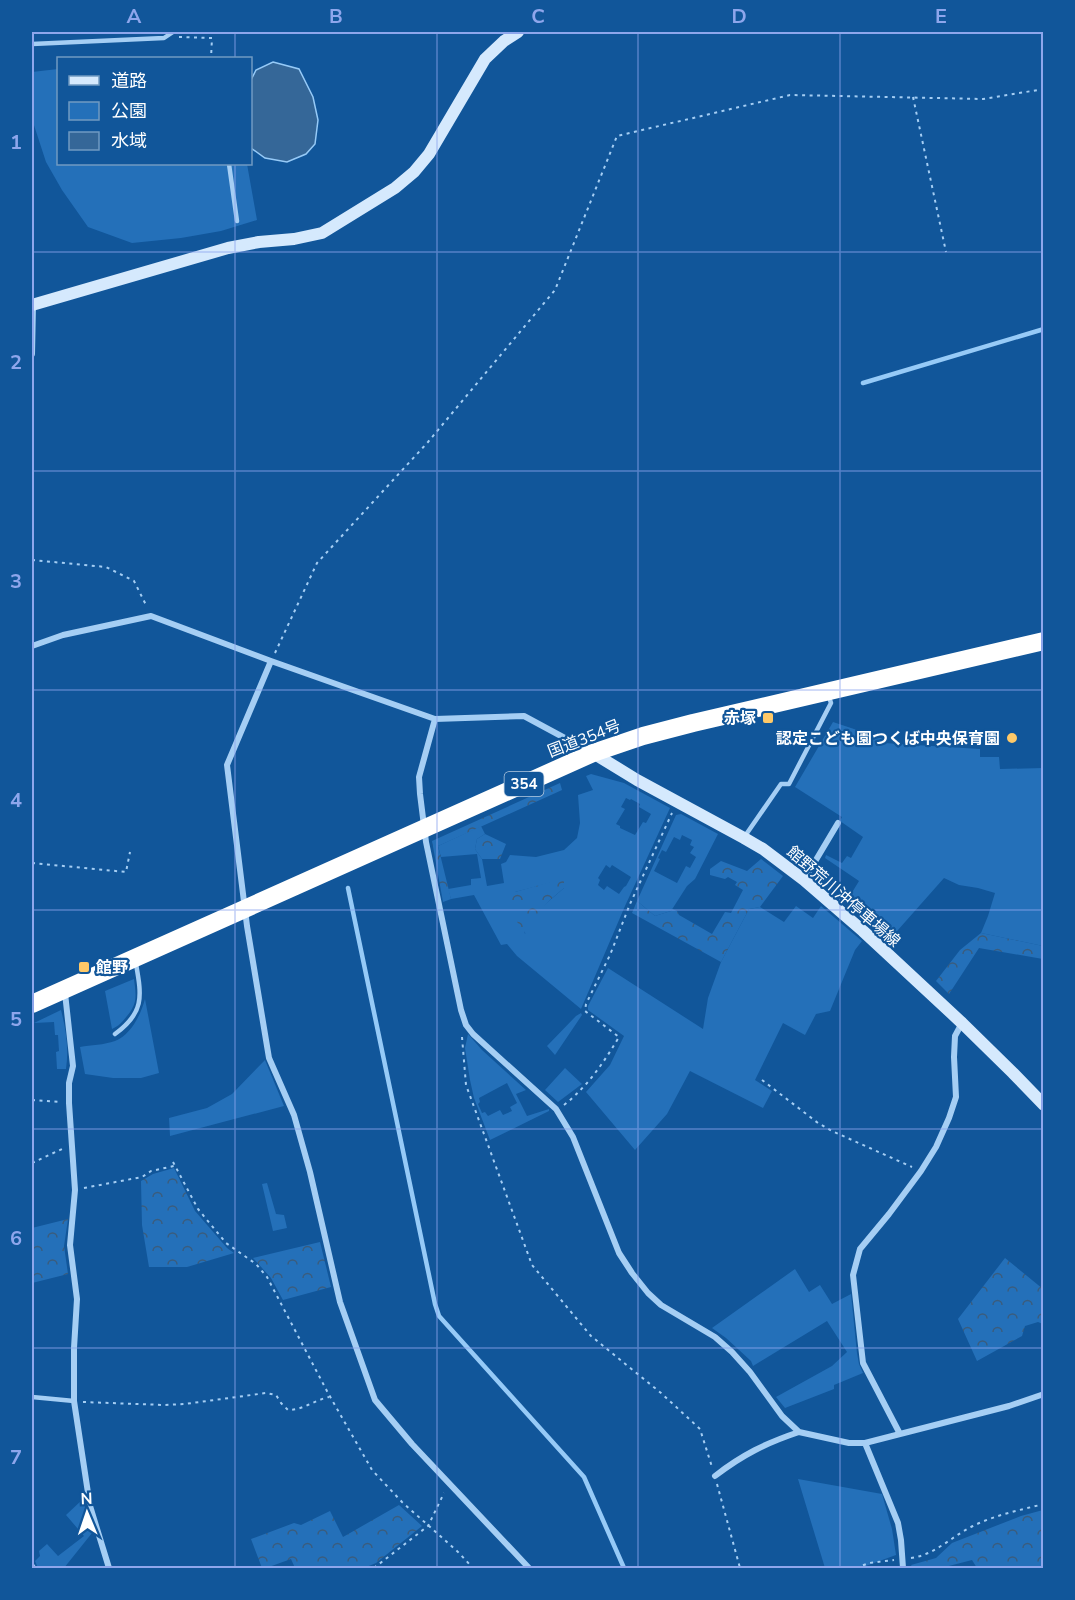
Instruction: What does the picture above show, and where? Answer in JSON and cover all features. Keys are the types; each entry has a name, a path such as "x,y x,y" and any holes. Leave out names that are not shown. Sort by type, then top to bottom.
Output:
{"highway":[{"name":"国道354号","path":"32,1004 593,753 656,732 1044,641"}],"street":[{"path":"32,354 32,302 228,248 322,233 395,188 414,172 429,154 484,58 518,32"},
{"path":"32,646 63,635 151,616 435,719 524,716 593,753"},
{"path":"271,661 226,765 245,908 269,1058 294,1115 310,1172 340,1302 375,1400 412,1444 529,1569"},
{"path":"435,719 419,777 426,842 458,999 466,1025 473,1034 556,1109 573,1137 619,1253 648,1293 661,1305 715,1337 732,1352 750,1372 782,1416 799,1432 849,1443 865,1443 1009,1406 1044,1394"},
{"name":"館野荒川沖停車場線","path":"593,753 637,780 763,849 804,880 962,1023 1044,1105"},
{"path":"804,880 838,823"},
{"path":"65,990 73,1066 69,1083 69,1103 75,1190 70,1245 77,1299 74,1348 75,1401 90,1506 108,1569"},
{"path":"900,1434 863,1363 853,1275 860,1249 921,1171 936,1147 949,1118 956,1097 954,1057 956,1036 962,1023"},
{"path":"714,1476 749,1452 799,1432"},
{"path":"865,1443 898,1523 903,1569"}],"lane":[{"path":"32,44 164,38 170,33"},
{"path":"229,165 237,221"},
{"path":"744,838 781,784 789,784 831,703 828,691"},
{"path":"115,1034 127,1025 137,1012 140,995 135,958"},
{"path":"32,1397 75,1401"}],"path":[{"path":"170,33 189,38 212,38 211,57"},
{"path":"271,661 317,563 428,442 555,290 617,136 790,95 983,99 1044,89"},
{"path":"913,97 946,252"},
{"path":"32,560 106,567 134,581 151,616"},
{"path":"556,1109 579,1093 606,1060 620,1037 585,1011 586,1004 678,802"},
{"path":"32,863 69,865 126,873 130,852"},
{"path":"466,1025 461,1039 466,1085 532,1265 591,1336 661,1393 700,1429 740,1569"},
{"path":"762,1080 818,1123 921,1171"},
{"path":"32,1100 69,1103"},
{"path":"32,1163 72,1144"},
{"path":"75,1190 142,1177 151,1171 174,1164 198,1209 219,1235 226,1243 256,1264 267,1277 372,1470 402,1502 458,1552 473,1569"},
{"path":"75,1401 164,1405 266,1392 276,1395 288,1410 296,1410 330,1396"},
{"path":"374,1569 428,1526 450,1482"},
{"path":"856,1569 869,1563 926,1555 978,1524 1044,1503"}],"green space":[{"path":"57,69 57,165 247,165 257,220 221,231 132,243 88,227 46,162 32,119 32,72"},
{"path":"833,722 884,739 884,743 980,749 980,757 999,757 1000,769 1043,768 1043,946 981,933 995,893 959,885 944,878 890,939 848,899 859,881 825,858 826,855 842,863 847,856 851,858 863,837 840,821 842,817 795,787"},
{"path":"591,774 624,783 670,808 581,1009 517,956 507,944 501,945 474,895 451,899 448,889 471,885 471,879 481,878 477,854 441,857 438,846 481,826 485,834 477,839 475,849 482,859 487,886 504,883 501,864 506,862 510,855 536,857 564,850 577,838 580,823 578,795 593,790 586,776","holes":["626,798 640,804 639,807 651,814 635,835 616,824 625,809 621,807","606,865 610,868 612,865 631,877 619,894 607,886 604,890 598,885 600,880 598,878","564,879 564,888 542,907 531,921 525,934 515,892"]},
{"path":"560,783 562,790 438,846 451,899 443,902 432,841"},
{"path":"681,814 718,834 695,879 687,886 671,911 655,916 637,901 676,815","holes":["682,835 692,840 690,845 694,847 690,853 696,857 690,868 686,866 677,883 654,871 662,850 666,852 674,837 680,840"]},
{"path":"485,834 506,844 500,859 482,859 475,849 477,839"},
{"path":"761,859 783,876 760,907 749,909 721,962 632,913 637,901 655,916 672,909 712,934 725,912 731,913 743,890 735,885 737,882 728,877 725,879 710,875 710,869 721,861 747,871"},
{"path":"564,878 564,888 542,909 526,934 504,904 515,892"},
{"path":"796,906 813,918 821,906 862,941 855,950 830,1011 816,1014 805,1035 783,1023 755,1080 772,1091 763,1108 690,1071 667,1114 635,1150 586,1092 610,1065 624,1036 588,1010 608,968 703,1029 708,998 721,962 749,909 760,907 784,922"},
{"path":"981,933 1043,946 1043,959 979,948 949,994 936,981 960,950"},
{"path":"134,979 135,1003 122,1022 112,1029 105,991"},
{"path":"145,999 159,1073 141,1078 113,1078 85,1074 80,1047 121,1038 134,1023"},
{"path":"61,1010 66,1039 66,1069 57,1069 58,1035 55,1035 54,1022 34,1023"},
{"path":"581,1013 582,1015 555,1055 547,1046"},
{"path":"468,1034 526,1090 516,1094 527,1116 549,1109 549,1111 490,1140 474,1098 465,1048","holes":["507,1083 517,1103 510,1107 512,1111 503,1115 500,1110 488,1116 485,1112 482,1113 478,1104 479,1098"]},
{"path":"265,1060 284,1106 170,1136 169,1118 207,1108 232,1094"},
{"path":"565,1068 582,1084 558,1102 545,1090"},
{"path":"174,1168 195,1211 234,1253 187,1267 149,1267 142,1225 141,1181 153,1174"},
{"path":"267,1183 276,1214 284,1215 287,1228 273,1231 262,1184"},
{"path":"68,1219 64,1246 68,1274 32,1283 32,1228"},
{"path":"320,1242 331,1287 283,1300 271,1278 253,1258"},
{"path":"1005,1258 1043,1289 1043,1324 1038,1322 1025,1326 1022,1336 977,1361 958,1319"},
{"path":"795,1269 809,1292 820,1285 832,1304 851,1294 857,1353 863,1373 834,1385 834,1389 785,1408 776,1397 832,1366 847,1352 827,1321 753,1366 751,1361 712,1328"},
{"path":"798,1479 882,1494 892,1529 896,1555 860,1568 825,1568"},
{"path":"83,1499 92,1533 64,1568 38,1568 35,1561 40,1556 39,1551 47,1544 58,1556 84,1536 66,1515"},
{"path":"399,1505 422,1526 376,1563 364,1568 295,1568 291,1559 262,1568 251,1539 294,1523 301,1525 330,1511 343,1537"},
{"path":"1043,1510 1043,1568 977,1568 972,1560 941,1568 913,1568 911,1565 936,1558 952,1543 1021,1516"}],"water":[{"path":"273,62 299,69 313,97 318,120 315,144 306,154 287,162 265,158 252,149 252,78 256,70"}],"waterway":[{"path":"863,383 1044,329"},
{"path":"348,888 439,1316 584,1477 624,1568"}],"place":[{"name":"赤塚","path":"768,718"},
{"name":"認定こども園つくば中央保育園","path":"1012,738"},
{"name":"館野","path":"84,967"}]}
